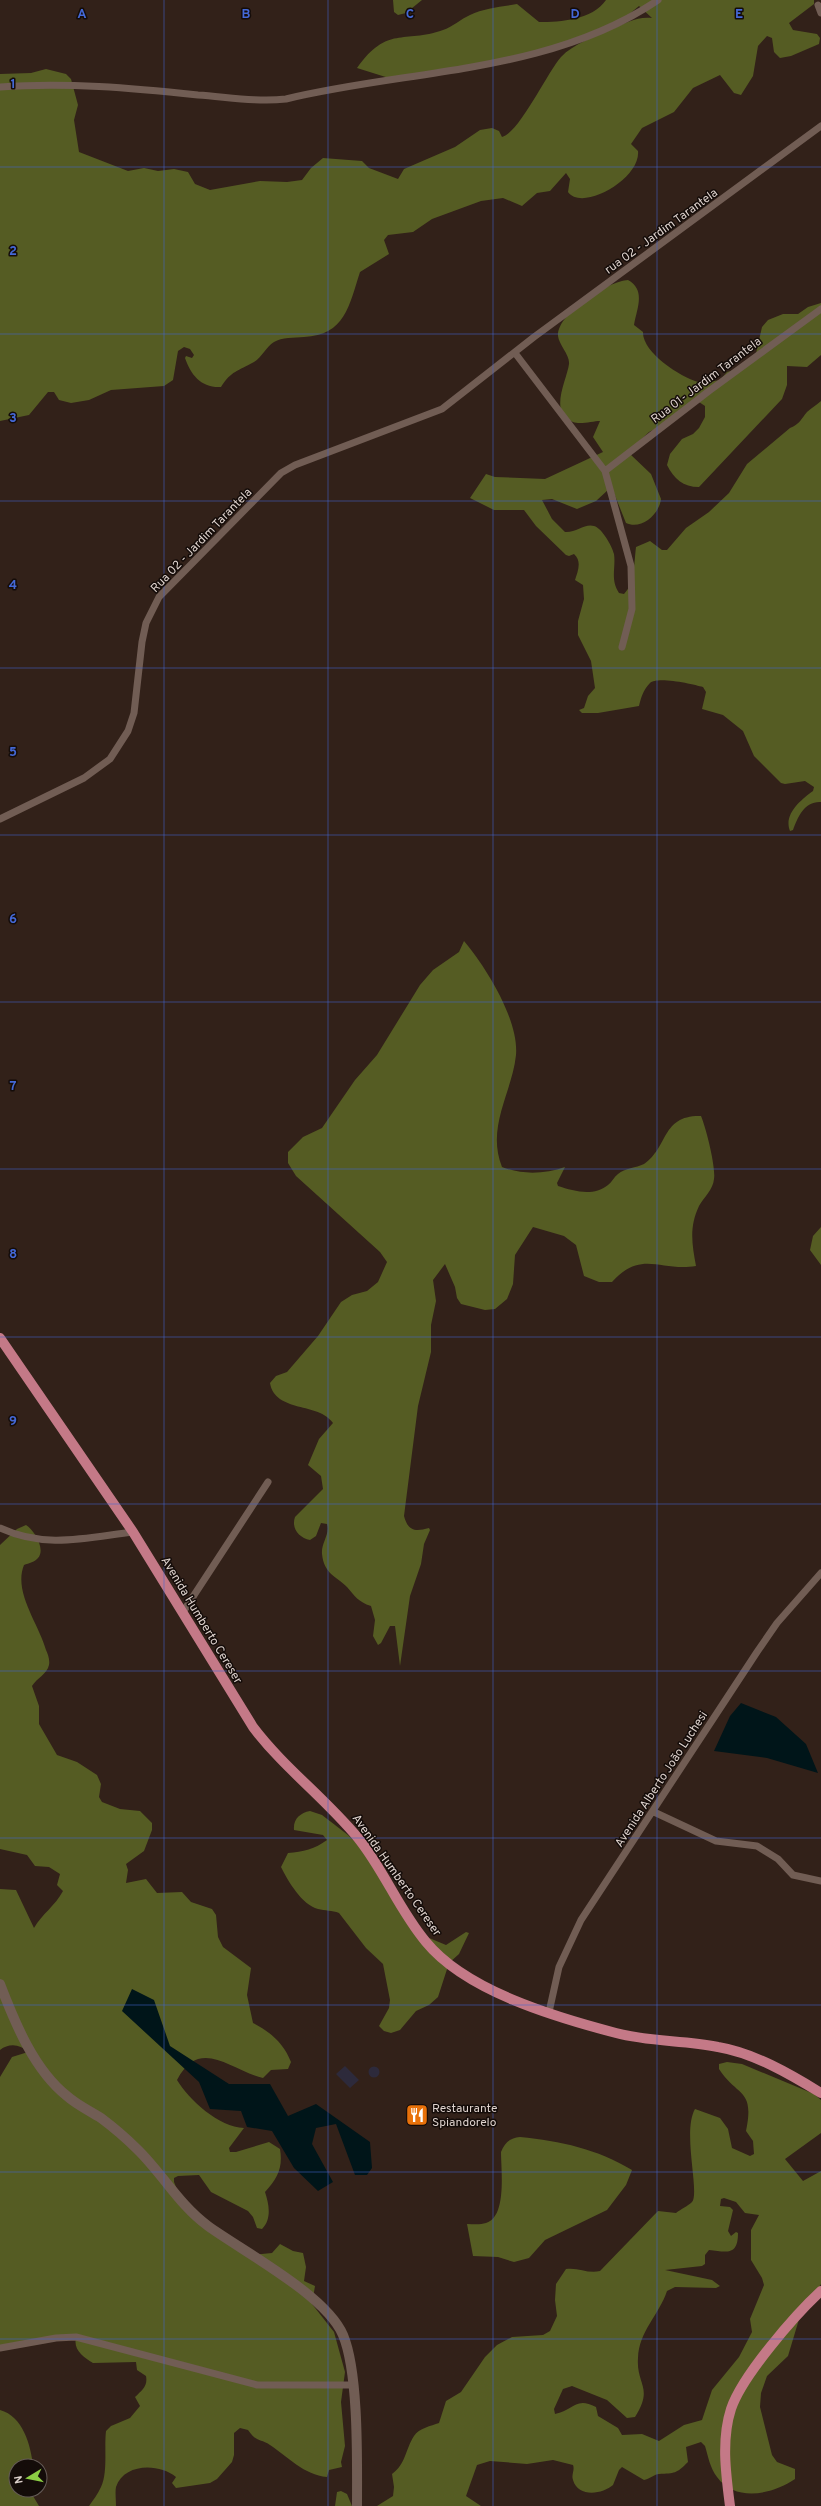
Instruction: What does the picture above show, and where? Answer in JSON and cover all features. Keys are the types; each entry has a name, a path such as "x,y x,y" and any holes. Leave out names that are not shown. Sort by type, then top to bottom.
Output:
{"main road":[{"name":"Avenida Humberto Cereser","path":"0,1338 133,1532 253,1727 274,1754 341,1817 360,1840 425,1942 443,1961 473,1981 550,2012 616,2033 662,2041 718,2047 738,2052 773,2066 821,2093"},
{"path":"730,2506 725,2445 731,2409 750,2374 821,2291"}],"street":[{"path":"0,87 33,84 245,100 286,99 540,52 607,30 635,16 658,0"},
{"path":"818,5 821,13"},
{"name":"rua 02 - Jardim Tarantela","path":"514,353 821,126"},
{"name":"Rua 01- Jardim Tarantela","path":"605,471 709,391 821,309"},
{"path":"514,353 605,471 631,566 632,609 622,647"},
{"name":"Rua 02 - Jardim Tarantela","path":"0,819 84,778 110,759 128,730 134,713 143,636 146,623 159,597 281,473 294,465 442,409 514,353"},
{"path":"183,1612 268,1482"},
{"path":"0,1528 26,1539 42,1541 133,1532"},
{"name":"Avenida Alberto João Luchesi","path":"550,2012 559,1967 581,1920 654,1812 777,1623 821,1573"},
{"path":"654,1812 716,1841 757,1846 778,1859 793,1875 821,1881"},
{"path":"0,1984 33,2054 56,2086 81,2106 101,2118 138,2149 186,2208 206,2224 298,2287 334,2318 348,2351 352,2385 357,2506"},
{"path":"0,2348 56,2338 76,2337 257,2385 352,2385"}],"shaded area":[{"path":"741,1703 776,1717 806,1744 818,1773 767,1758 714,1751 730,1716"},
{"path":"132,1989 154,2000 170,2046 229,2084 270,2084 288,2116 316,2104 370,2142 372,2168 367,2175 355,2175 336,2124 316,2128 312,2144 333,2182 318,2191 294,2168 272,2131 247,2127 241,2111 210,2109 199,2082 122,2011"},
{"path":"345,2066 359,2080 350,2088 336,2074"},
{"path":"372,2067 376,2067 378,2068 378,2076 372,2077 369,2074 369,2070"}],"green space":[{"path":"393,0 422,0 406,13 398,15 394,12"},
{"path":"606,0 814,0 814,4 789,23 793,30 817,34 820,38 819,44 791,56 780,58 774,52 772,38 767,36 758,46 753,76 741,95 734,93 720,75 693,88 674,112 642,128 631,144 638,151 636,162 621,182 609,190 585,198 575,197 568,192 570,179 566,173 550,191 537,193 522,206 503,198 481,201 432,219 413,232 388,235 384,240 389,254 360,272 348,307 337,325 318,335 277,340 257,360 232,374 221,387 214,387 202,383 194,375 185,358 186,356 192,358 194,355 190,349 184,347 178,351 173,380 164,386 111,390 89,400 71,403 59,400 54,392 48,392 29,415 0,421 0,74 31,73 46,69 66,74 71,79 78,105 74,120 79,152 128,171 144,168 158,171 174,169 188,172 195,184 210,190 260,181 287,182 302,180 311,168 323,158 362,161 369,168 398,179 404,169 455,147 480,130 492,128 499,131 502,137 509,133 524,114 555,65 566,52 585,41 627,22 642,18 652,18 639,6 627,16 557,49 392,79 357,68 378,46 397,38 429,34 443,30 470,15 493,8 517,4 539,22 557,21 584,16 600,7"},
{"path":"628,280 634,284 639,294 634,325 643,332 644,340 649,348 663,363 682,375 700,383 720,380 727,372 745,367 755,358 762,327 768,320 783,314 798,314 808,307 821,303 821,355 807,367 787,366 787,385 782,399 699,487 684,484 676,478 667,465 670,454 682,439 693,434 699,428 705,417 705,406 699,402 679,417 649,432 630,450 630,454 651,474 661,499 657,510 648,520 643,523 632,525 626,523 614,493 609,489 596,501 577,509 552,499 542,500 552,519 565,532 591,525 600,530 609,542 614,554 614,578 616,588 619,593 624,594 628,589 632,578 636,547 650,541 662,550 667,550 686,528 709,512 729,493 747,464 798,423 807,412 821,401 821,802 815,802 806,807 797,820 793,830 790,831 789,819 791,813 804,798 813,791 814,787 805,781 785,784 781,783 754,756 743,731 723,715 702,709 706,692 703,687 667,680 654,681 646,688 639,706 598,713 582,713 579,710 584,708 588,696 595,688 591,661 578,635 578,621 584,599 583,585 575,580 579,566 578,560 574,554 569,556 566,555 536,526 524,510 494,510 470,498 486,474 495,477 545,479 603,452 593,437 600,421 576,423 566,418 562,411 560,404 561,396 568,371 569,361 558,336 560,327 575,308 597,292 619,282"},
{"path":"464,941 491,979 507,1010 516,1041 514,1069 498,1124 498,1152 502,1167 510,1170 534,1173 565,1167 557,1183 558,1186 583,1192 596,1191 608,1185 621,1172 644,1164 658,1149 672,1126 679,1121 688,1117 701,1116 712,1157 714,1179 710,1190 699,1206 694,1221 692,1236 696,1266 683,1267 642,1264 633,1266 623,1272 612,1282 599,1282 584,1276 576,1245 564,1236 533,1227 515,1255 513,1284 507,1299 495,1309 485,1310 461,1304 457,1298 455,1287 445,1264 433,1280 436,1301 431,1325 431,1352 418,1406 404,1516 408,1525 413,1529 420,1530 429,1528 430,1530 424,1544 421,1564 410,1596 400,1666 395,1626 390,1626 381,1643 378,1645 373,1636 375,1620 371,1606 363,1603 357,1598 347,1587 331,1574 325,1566 322,1550 328,1528 327,1524 321,1523 316,1536 310,1540 299,1535 294,1525 295,1517 323,1489 321,1476 308,1465 319,1439 333,1423 326,1416 318,1412 280,1399 274,1392 270,1383 276,1376 287,1372 318,1336 341,1302 352,1295 367,1291 378,1282 387,1262 380,1252 296,1176 288,1163 288,1152 303,1137 322,1128 355,1080 377,1055 420,985 433,970 459,952"},
{"path":"821,1227 821,1265 810,1250 813,1236"},
{"path":"26,1525 38,1540 41,1550 37,1559 24,1565 22,1586 24,1597 43,1640 49,1661 46,1671 32,1686 39,1706 39,1724 57,1755 77,1762 97,1775 101,1784 99,1797 102,1802 120,1809 140,1811 152,1823 152,1830 144,1851 126,1864 128,1870 126,1883 146,1879 157,1893 182,1892 191,1902 212,1909 216,1915 218,1937 223,1947 251,1968 247,1995 253,2023 266,2030 281,2044 291,2062 288,2069 271,2070 263,2078 216,2060 206,2058 196,2060 186,2067 177,2080 182,2088 197,2104 215,2118 225,2123 244,2128 229,2148 230,2152 236,2152 269,2142 280,2149 280,2167 273,2182 265,2192 269,2211 267,2221 262,2229 257,2228 253,2217 248,2211 211,2192 199,2175 178,2176 174,2178 174,2182 185,2209 250,2255 272,2253 280,2244 293,2251 303,2253 306,2267 304,2281 315,2286 312,2304 334,2332 345,2372 341,2402 345,2446 341,2462 342,2467 329,2470 327,2477 311,2473 297,2465 267,2443 256,2439 248,2430 240,2428 234,2433 234,2455 232,2462 217,2479 210,2483 176,2488 172,2483 176,2477 169,2472 161,2469 143,2468 126,2473 120,2479 116,2487 116,2506 89,2506 103,2481 106,2431 111,2426 130,2418 140,2406 135,2397 145,2385 146,2376 137,2370 136,2362 93,2363 82,2356 77,2349 75,2342 76,2337 0,2350 0,2077 12,2057 28,2052 22,2047 14,2045 7,2046 0,2050 0,1889 16,1890 34,1928 63,1891 57,1885 60,1874 49,1867 35,1866 27,1855 0,1849 0,1545 17,1529"},
{"path":"310,1811 322,1815 348,1835 381,1867 422,1935 446,1945 466,1932 469,1933 459,1954 449,1963 438,1997 429,2005 416,2011 400,2030 391,2033 384,2031 379,2026 389,2008 390,2000 383,1964 366,1948 339,1913 321,1910 306,1903 296,1892 281,1867 288,1853 309,1850 327,1840 323,1835 294,1830 298,1817 303,1813"},
{"path":"727,2062 742,2064 814,2094 821,2100 821,2133 785,2159 803,2181 821,2171 821,2284 800,2316 788,2356 767,2376 761,2393 760,2407 772,2455 777,2462 795,2469 795,2479 776,2489 766,2492 744,2493 734,2490 725,2485 717,2477 713,2470 705,2446 701,2442 686,2447 688,2462 678,2471 657,2474 644,2480 622,2467 619,2470 613,2485 603,2491 591,2493 580,2490 576,2486 573,2478 573,2465 553,2460 527,2464 490,2461 477,2465 466,2496 481,2506 377,2506 393,2496 394,2487 392,2474 397,2470 403,2461 416,2433 422,2429 439,2423 446,2401 461,2392 485,2357 497,2345 512,2337 543,2335 550,2331 557,2316 555,2300 556,2284 566,2269 591,2272 600,2271 658,2211 676,2213 692,2202 694,2187 690,2132 691,2119 695,2109 720,2118 728,2129 732,2148 750,2156 754,2154 753,2141 746,2131 748,2107 746,2100 743,2094 719,2069 719,2064","holes":["724,2198 736,2202 745,2213 759,2215 751,2230 751,2260 762,2278 764,2285 750,2319 752,2332 739,2357 712,2390 702,2420 684,2425 659,2441 642,2434 622,2435 618,2428 598,2416 596,2407 589,2404 583,2403 574,2405 555,2414 554,2409 563,2389 572,2386 607,2400 627,2418 635,2417 641,2407 644,2392 638,2367 639,2348 646,2331 667,2291 675,2287 716,2288 720,2286 712,2280 665,2270 702,2266 705,2264 705,2255 709,2250 726,2252 734,2249 736,2246 738,2233 736,2232 731,2236 728,2231 733,2210 730,2207 720,2206 721,2199"]},
{"path":"520,2137 550,2141 592,2151 632,2170 626,2185 607,2210 545,2240 529,2258 514,2262 498,2257 473,2256 467,2224 486,2223 493,2219 500,2203 502,2181 501,2152 508,2141 513,2138"},
{"path":"0,2410 15,2418 20,2425 28,2441 32,2458 8,2458 8,2498 34,2498 39,2506 0,2506"},
{"path":"341,2491 347,2494 352,2506 335,2506 337,2492"}],"place":[{"name":"Restaurante Spiandorelo","path":"417,2115"}]}
